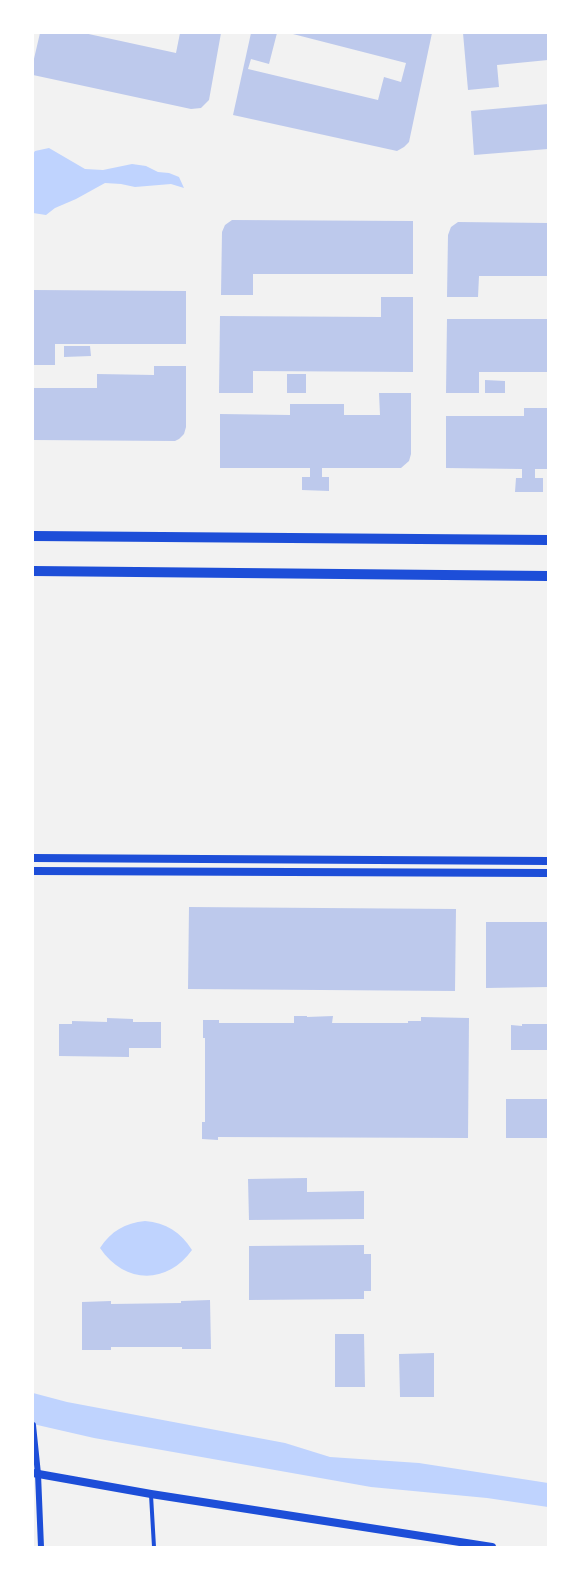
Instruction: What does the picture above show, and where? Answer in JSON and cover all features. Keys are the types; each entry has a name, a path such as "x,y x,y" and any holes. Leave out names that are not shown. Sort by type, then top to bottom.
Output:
{"main road":[{"path":"33,536 548,540"},
{"path":"33,571 548,576"}],"street":[{"path":"33,858 548,861"},
{"path":"33,871 548,873"},
{"path":"33,1425 41,1547"},
{"path":"35,1473 151,1494 492,1547"}],"lane":[{"path":"151,1494 154,1547"}],"water":[{"path":"49,148 85,169 103,170 132,164 146,166 158,172 179,177 184,188 171,184 135,187 105,183 55,208 46,215 33,213 33,154 35,151"},
{"path":"145,1221 160,1224 172,1230 183,1238 192,1250 170,1270 158,1274 146,1276 133,1274 121,1268 100,1248 119,1229"},
{"path":"33,1393 67,1402 285,1443 330,1457 419,1463 548,1483 548,1507 487,1498 371,1487 94,1438 33,1424"}],"building":[{"path":"40,33 84,33 176,53 180,33 221,33 209,100 201,108 191,109 33,75 33,63"},
{"path":"251,33 277,33 269,64 251,59 248,69 378,100 384,77 401,82 406,63 289,33 432,33 409,142 397,151 233,115"},
{"path":"463,33 548,33 548,60 497,65 499,87 468,90"},
{"path":"548,104 548,149 474,155 471,111"},
{"path":"232,220 413,221 413,274 253,274 253,295 221,295 222,232 225,225"},
{"path":"458,222 548,223 548,276 479,276 478,297 447,297 448,235 451,227"},
{"path":"33,290 186,291 186,344 55,344 55,365 33,365"},
{"path":"381,297 413,297 413,372 253,371 253,393 219,393 220,316 381,317"},
{"path":"447,319 548,319 548,372 479,372 479,393 446,393"},
{"path":"64,346 90,346 91,356 64,357"},
{"path":"154,366 186,366 186,427 179,439 175,441 33,440 33,388 97,388 97,374 154,375"},
{"path":"287,374 306,374 306,393 287,393"},
{"path":"485,380 505,381 505,393 485,393"},
{"path":"379,393 411,393 411,454 409,461 401,468 322,468 322,477 329,477 329,491 302,490 302,477 310,477 310,468 220,468 220,414 290,415 290,404 344,404 344,415 380,415"},
{"path":"524,408 548,408 548,469 535,469 535,478 543,478 543,492 515,492 516,478 522,478 522,469 446,468 446,416 524,416"},
{"path":"189,907 456,909 455,991 188,989"},
{"path":"486,922 548,922 548,987 486,988"},
{"path":"294,1016 333,1016 332,1023 408,1023 408,1021 421,1021 421,1017 469,1018 468,1138 218,1137 218,1140 202,1139 202,1122 205,1122 203,1020 219,1020 219,1023 294,1023"},
{"path":"107,1018 133,1019 133,1022 161,1022 161,1048 129,1048 129,1057 59,1056 59,1024 72,1024 72,1021 107,1022"},
{"path":"522,1024 548,1024 548,1050 511,1050 511,1025 522,1026"},
{"path":"506,1099 548,1099 548,1138 506,1138"},
{"path":"307,1178 307,1192 364,1191 364,1219 249,1220 248,1179"},
{"path":"364,1245 364,1254 371,1254 371,1291 364,1291 364,1299 249,1300 249,1246"},
{"path":"210,1300 211,1349 111,1347 111,1350 82,1350 82,1302 181,1303 181,1301"},
{"path":"335,1334 364,1334 365,1387 335,1387"},
{"path":"434,1353 434,1397 400,1397 399,1354"}]}
